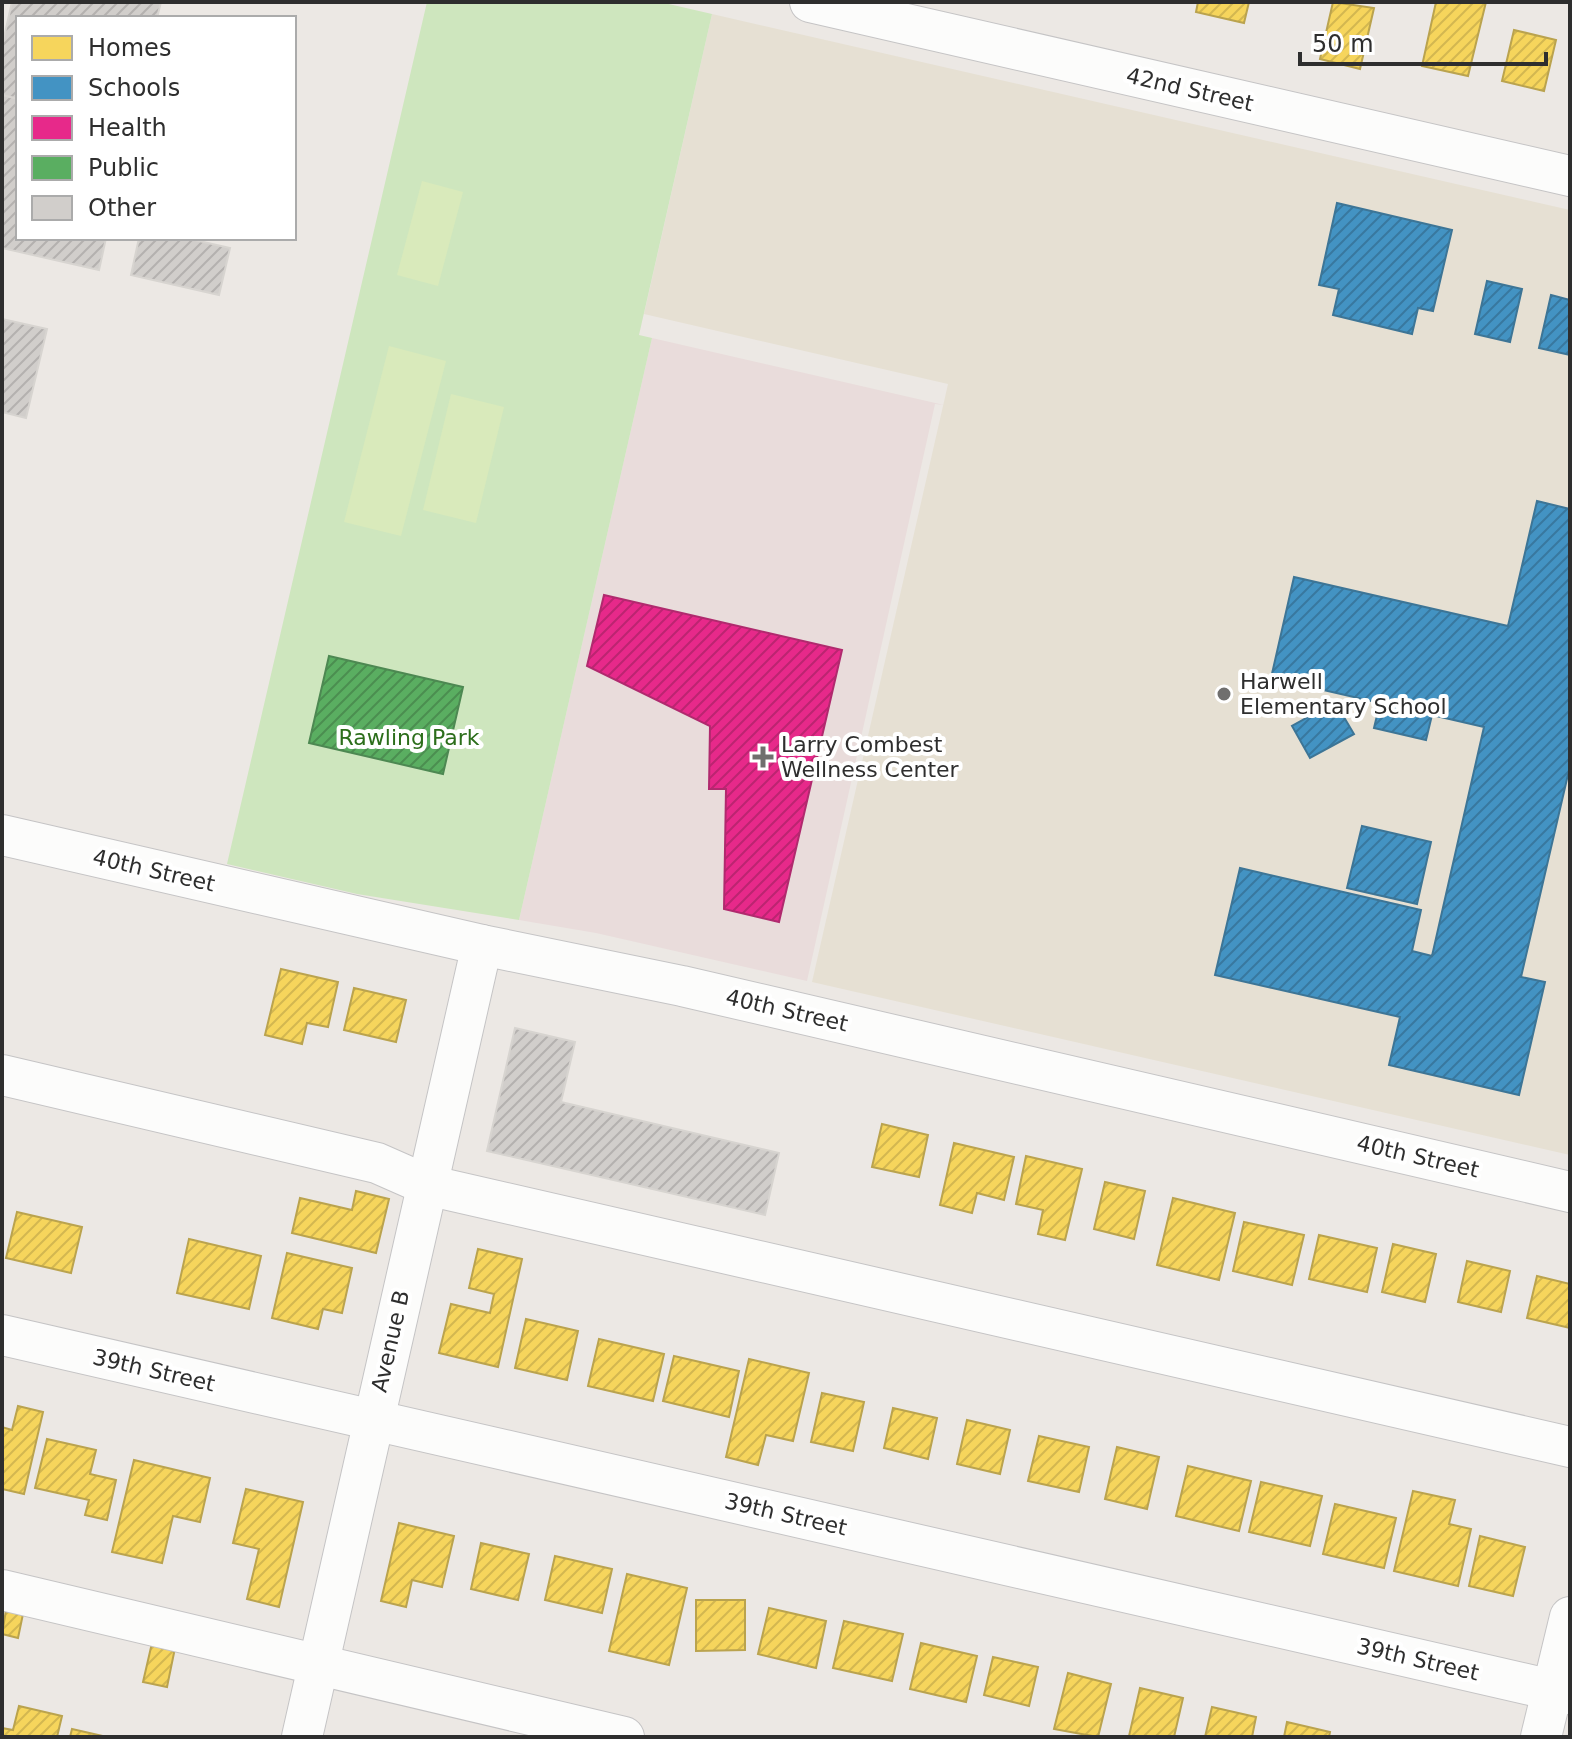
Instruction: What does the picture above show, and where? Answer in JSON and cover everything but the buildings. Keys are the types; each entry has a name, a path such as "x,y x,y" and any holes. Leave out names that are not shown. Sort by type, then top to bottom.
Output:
{"street":[{"name":"42nd Street","path":"810,2 1570,176"},
{"name":"40th Street","path":"2,835 482,945 682,986 1570,1192"},
{"name":"Avenue B","path":"302,1737 482,945"},
{"path":"2,1075 377,1163 427,1185 1570,1447"},
{"name":"39th Street","path":"2,1335 1561,1692"},
{"path":"2,1590 624,1737"},
{"path":"1541,1737 1561,1692 1570,1617"}],"shaded area":[{"name":"Harwell Elementary School","path":"712,14 1570,210 1570,1155 812,982 948,384 644,314"},
{"path":"652,338 944,405 935,404 807,981 596,933 519,920"}],"green space":[{"name":"Rawling Park","path":"427,2 660,2 712,14 639,335 652,338 519,920 357,894 227,864"},
{"path":"422,181 463,192 438,286 397,275"},
{"path":"389,346 446,361 401,536 344,522"},
{"path":"451,394 504,407 476,523 423,510"}],"place":[{"name":"Harwell Elementary School","path":"1224,694"},
{"name":"Larry Combest Wellness Center","path":"763,757"}]}
